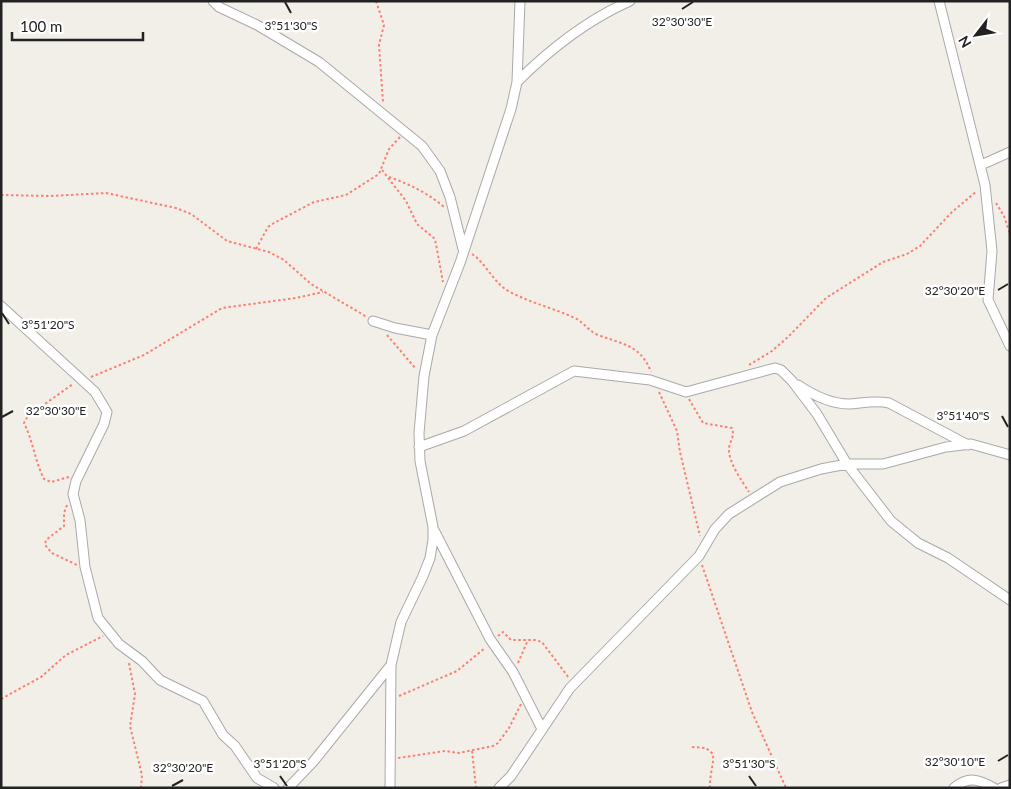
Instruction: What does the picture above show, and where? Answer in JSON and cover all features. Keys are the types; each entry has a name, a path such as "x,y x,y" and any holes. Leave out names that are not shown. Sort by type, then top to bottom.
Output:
{"street":[{"path":"213,1 219,7 258,25 319,62 384,117 422,146 440,171 450,197 464,249"},
{"path":"390,788 391,665 401,622 430,558 433,527 419,447 424,376 432,335 464,249 511,109 517,82 520,1"},
{"path":"517,82 548,52 602,14 630,1"},
{"path":"940,1 985,183 992,251 988,300 1010,346"},
{"path":"981,164 1010,152"},
{"path":"1,306 66,365 103,402 108,415 75,485 86,570 96,613 106,630 122,647 168,686 196,696 202,701 223,735 235,746 258,778 274,788"},
{"path":"373,321 395,328 432,335"},
{"path":"419,447 464,431 574,371 654,382 686,392 776,368 782,370 792,381 817,414 847,464 859,477 886,516 902,531 962,567 1010,600"},
{"path":"792,381 814,395 832,401 847,404 878,401 889,404 968,445"},
{"path":"499,788 511,776 573,684 702,553 724,518 753,498 794,476 847,464 883,464 946,447 971,444 1010,456"},
{"path":"433,527 492,641 512,672 542,729"},
{"path":"288,788 313,762 391,665"},
{"path":"954,788 974,779 981,780 994,788"},
{"path":"1001,788 1010,785"}],"path":[{"path":"376,1 384,21 379,45 384,117"},
{"path":"256,249 268,227 274,223 314,202 346,195 379,174 389,149 404,133"},
{"path":"382,170 406,201 417,224 435,239 438,263 447,296"},
{"path":"388,177 412,186 434,198 445,209"},
{"path":"743,369 783,342 826,298 883,262 907,254 920,246 985,183"},
{"path":"1,196 106,193 176,208 191,214 227,241 269,252 284,260 322,292 373,321"},
{"path":"986,195 1000,207 1010,234"},
{"path":"464,249 475,256 494,279 508,291 578,319 596,334 616,339 638,352 648,366 677,430 702,553 752,712 786,788"},
{"path":"86,570 52,553 45,545 46,540 64,526 64,513 75,485 67,476 51,482 44,479 36,459 33,442 24,423 28,416 80,380 144,355 222,308 296,298 322,292"},
{"path":"385,333 424,376"},
{"path":"686,392 703,423 732,428 734,434 729,449 731,457 753,498"},
{"path":"1,698 41,677 66,655 100,639 106,630"},
{"path":"391,700 457,671 503,632 511,640 542,642 573,684"},
{"path":"512,672 528,640"},
{"path":"122,647 134,680 134,705 130,726 142,775 140,788"},
{"path":"391,760 445,751 459,753 472,751 498,743 526,697"},
{"path":"692,747 706,748 713,754 714,766 710,778 710,788"},
{"path":"472,751 476,788"}]}
